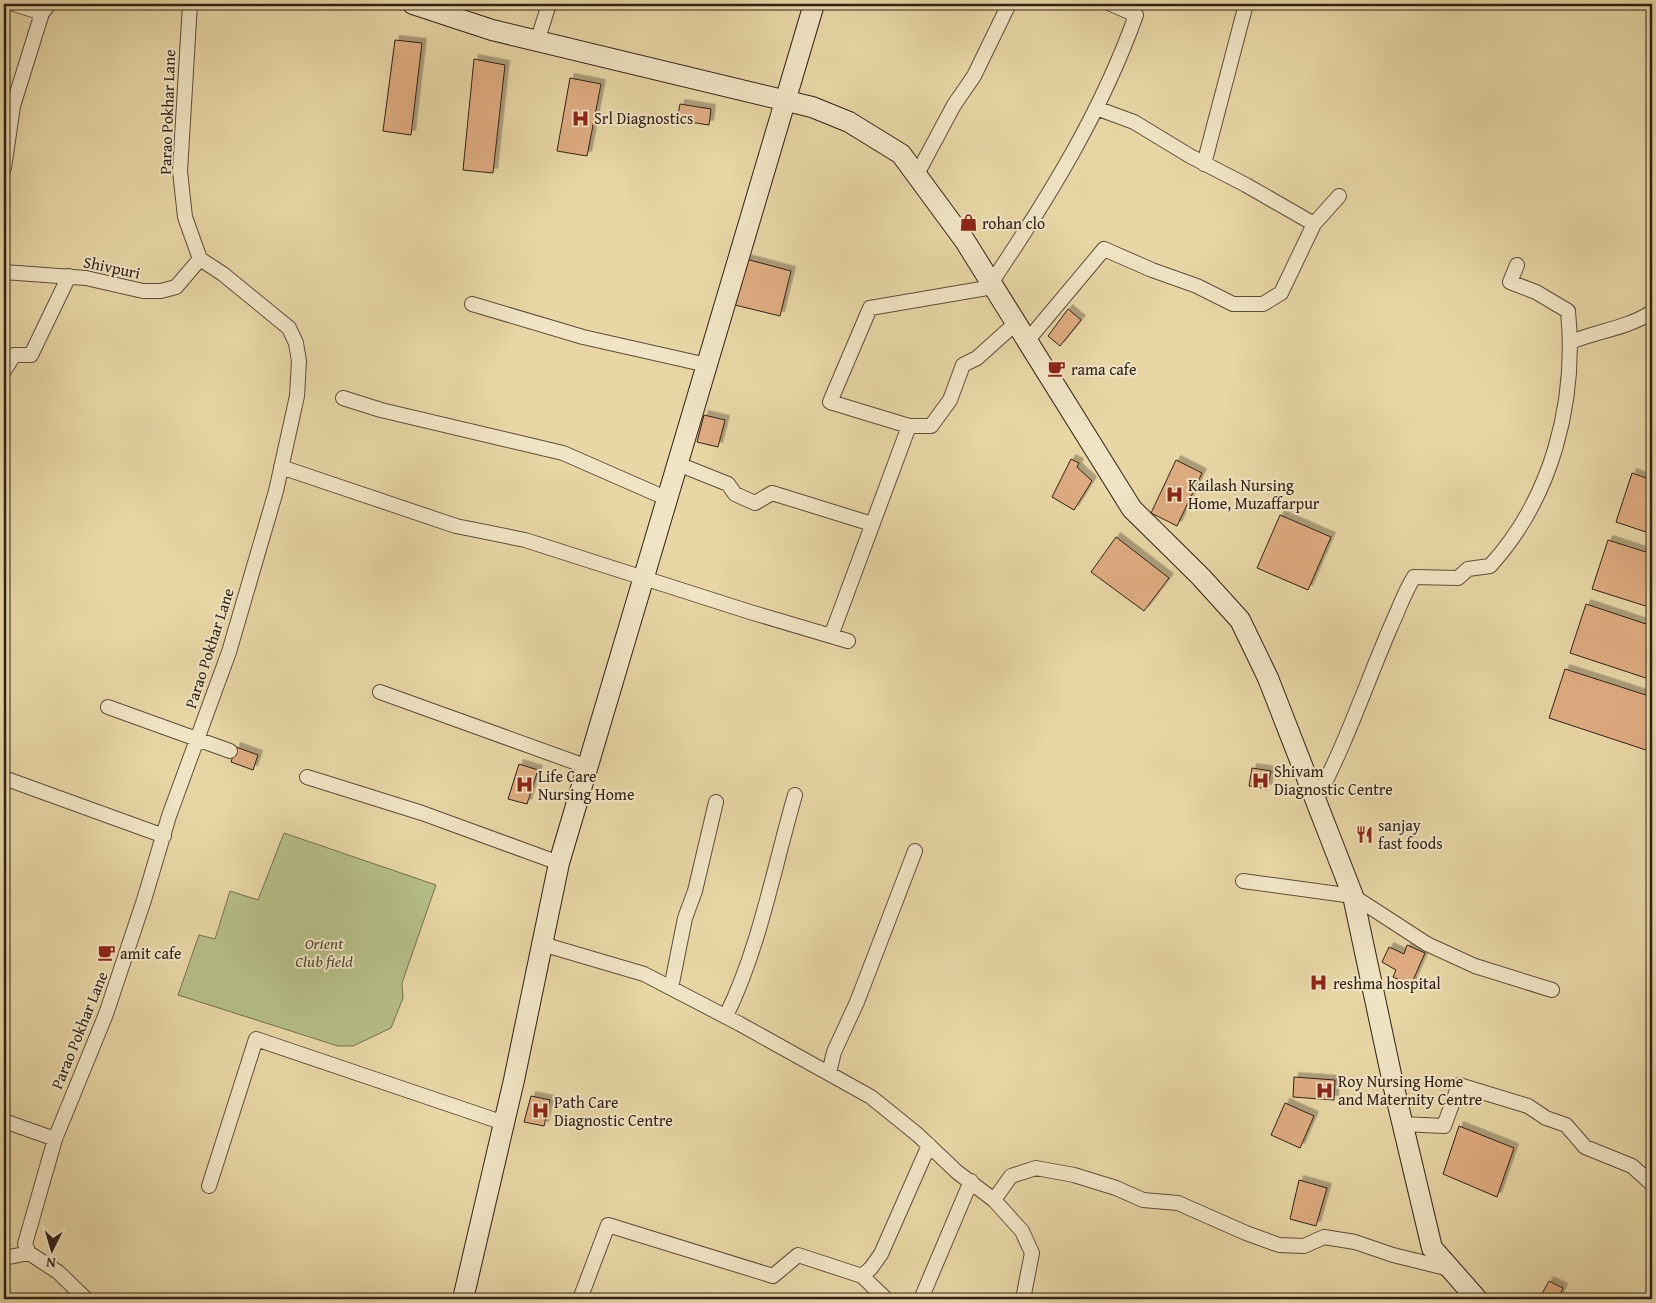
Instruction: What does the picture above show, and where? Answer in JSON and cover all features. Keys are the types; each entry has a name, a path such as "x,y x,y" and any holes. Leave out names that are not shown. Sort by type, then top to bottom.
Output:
{"main road":[{"path":"413,4 453,10 492,30 537,42 812,107 849,122 901,154 965,241 1132,509 1200,576 1240,620 1268,678 1353,896 1402,1124 1432,1248 1477,1299"},
{"path":"464,1299 559,863 814,4"}],"street":[{"path":"4,168 13,106 46,8 14,4"},
{"name":"Parao Pokhar Lane","path":"29,1253 25,1244 55,1139 106,1014 174,801 198,742 229,652 281,467 298,396 300,375 296,343 289,328 224,274 200,260 185,217 180,171 190,4"},
{"path":"537,42 549,4"},
{"path":"916,176 954,105 974,76 1009,4"},
{"path":"1016,323 977,358 963,365 950,400 931,426 908,426 830,402 870,308 992,285 1057,183 1123,52 1136,15 1111,4"},
{"path":"1204,164 1246,4"},
{"path":"1096,108 1134,122 1204,164 1314,224"},
{"path":"1027,341 1104,249 1152,270 1197,286 1233,304 1263,304 1281,292 1314,224 1339,196"},
{"name":"Shivpuri","path":"4,272 69,276 101,280 125,288 143,291 161,290 176,287 200,260"},
{"path":"1316,800 1336,762 1405,592 1414,577 1458,578 1468,569 1490,566 1516,535 1552,462 1562,428 1571,342 1568,311 1536,292 1510,282 1517,264"},
{"path":"4,371 14,355 31,355 69,276"},
{"path":"472,304 583,337 707,366"},
{"path":"1571,342 1589,334 1623,326 1652,312"},
{"path":"343,398 381,410 562,453 668,500"},
{"path":"831,636 908,426"},
{"path":"678,464 728,484 735,494 754,503 772,493 872,524"},
{"path":"281,467 456,526 525,540 848,641"},
{"path":"380,692 588,767"},
{"path":"108,707 198,742 230,751"},
{"path":"4,778 164,836"},
{"path":"307,778 422,813 559,863"},
{"path":"726,1016 747,971 795,796"},
{"path":"671,988 685,918 695,891 716,802"},
{"path":"829,1073 834,1052 856,1002 915,851"},
{"path":"1243,881 1353,896 1427,944 1467,963 1552,990"},
{"path":"542,944 644,974 726,1016 871,1097 929,1145 957,1172 971,1180 994,1200 1022,1231 1032,1254 1023,1299"},
{"path":"209,1186 256,1039 504,1122"},
{"path":"1402,1124 1444,1126 1459,1085 1528,1106 1546,1118 1566,1125 1585,1147 1632,1166 1652,1184"},
{"path":"4,1121 55,1139"},
{"path":"862,1276 871,1268 881,1254 929,1145"},
{"path":"994,1200 1011,1176 1036,1168 1083,1178 1116,1188 1143,1200 1178,1203 1246,1233 1279,1245 1304,1246 1324,1237 1355,1242 1393,1255 1450,1269"},
{"path":"921,1299 971,1180"},
{"path":"580,1299 608,1225 773,1276 798,1255 862,1276 886,1299"},
{"path":"4,1258 29,1253 58,1272 86,1299"}],"green space":[{"name":"Orient Club field","path":"284,833 436,885 402,983 403,998 391,1028 353,1046 338,1046 178,995 199,935 215,939 230,891 258,900"}],"building":[{"path":"395,40 422,43 411,135 383,131"},
{"path":"474,59 505,65 493,173 463,170"},
{"path":"570,78 601,84 587,156 557,151"},
{"path":"680,104 711,109 709,125 677,120"},
{"path":"746,259 791,271 780,316 735,305"},
{"path":"1068,309 1081,320 1060,346 1048,336"},
{"path":"704,415 725,420 718,447 697,442"},
{"path":"1071,459 1079,463 1077,467 1092,481 1074,510 1052,497"},
{"path":"1176,460 1202,473 1177,526 1151,513"},
{"path":"1632,473 1652,480 1652,534 1616,522"},
{"path":"1280,515 1331,537 1308,590 1257,568"},
{"path":"1116,537 1169,578 1144,611 1091,572"},
{"path":"1608,540 1652,554 1652,608 1592,589"},
{"path":"1586,604 1652,626 1652,680 1570,653"},
{"path":"1565,669 1652,697 1652,752 1549,718"},
{"path":"236,747 258,755 253,770 231,762"},
{"path":"519,764 538,770 527,804 508,799"},
{"path":"1252,768 1271,771 1267,789 1249,786"},
{"path":"1407,945 1425,953 1411,985 1393,977 1396,970 1382,962 1389,947 1404,954"},
{"path":"1294,1077 1335,1080 1334,1100 1293,1097"},
{"path":"531,1096 550,1100 544,1126 524,1122"},
{"path":"1285,1103 1314,1116 1300,1148 1271,1135"},
{"path":"1459,1126 1514,1148 1497,1197 1443,1174"},
{"path":"1299,1180 1327,1188 1316,1226 1290,1219"},
{"path":"1549,1281 1563,1288 1558,1299 1539,1299"}],"place":[{"name":"Srl Diagnostics","path":"580,118"},
{"name":"rohan clo","path":"968,223"},
{"name":"rama cafe","path":"1057,369"},
{"name":"Kailash Nursing Home, Muzaffarpur","path":"1174,494"},
{"name":"Shivam Diagnostic Centre","path":"1260,780"},
{"name":"Life Care Nursing Home","path":"524,785"},
{"name":"sanjay fast foods","path":"1364,834"},
{"name":"amit cafe","path":"106,953"},
{"name":"reshma hospital","path":"1319,983"},
{"name":"Roy Nursing Home and Maternity Centre","path":"1324,1090"},
{"name":"Path Care Diagnostic Centre","path":"540,1111"}]}
